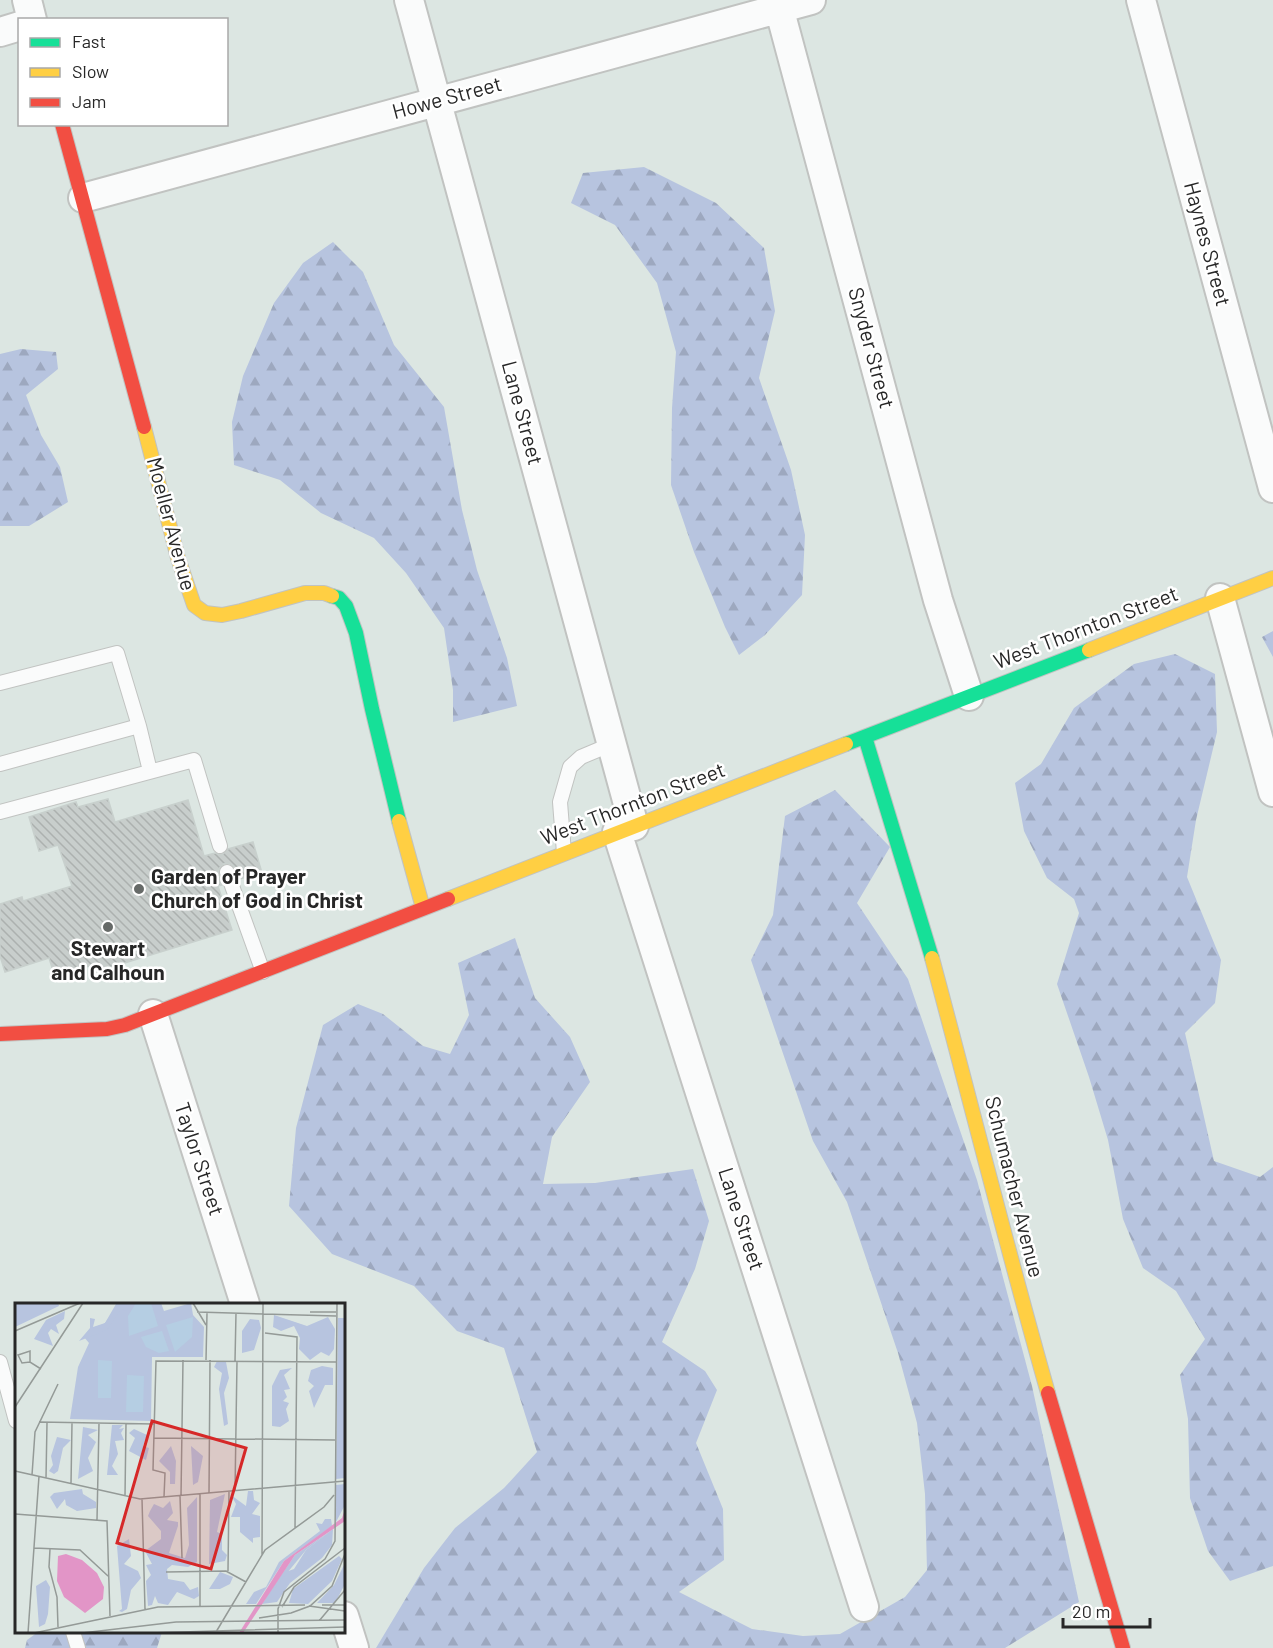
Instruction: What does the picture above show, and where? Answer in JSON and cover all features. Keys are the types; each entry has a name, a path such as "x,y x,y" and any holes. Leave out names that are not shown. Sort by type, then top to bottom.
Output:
{"street":[{"path":"27,0 32,18"},
{"name":"Lane Street","path":"409,0 612,744 626,829 864,1607"},
{"name":"Howe Street","path":"82,198 437,101 778,4 811,0"},
{"name":"Haynes Street","path":"1141,0 1265,426 1273,488"},
{"name":"Snyder Street","path":"778,4 938,600 969,696"},
{"path":"0,32 18,28"},
{"name":"Moeller Avenue","path":"63,126 181,569 193,603 198,610 209,614 232,614 287,597 322,592 338,597 345,606 353,622 372,710 423,908"},
{"name":"West Thornton Street","path":"0,1034 107,1029 125,1025 1273,578"},
{"path":"1220,598 1273,792"},
{"name":"Schumacher Avenue","path":"865,737 921,919 1014,1274 1123,1648"},
{"name":"Taylor Street","path":"153,1014 244,1303"},
{"path":"345,1619 354,1648"}],"lane":[{"path":"0,683 117,653 150,771"},
{"path":"0,764 139,726"},
{"path":"564,853 560,802 570,767 581,757 612,744"},
{"path":"0,812 194,760 220,846"},
{"path":"227,872 263,972"},
{"path":"0,1362 15,1417"},
{"path":"73,1633 78,1648"}],"green space":[{"path":"644,167 716,203 764,248 775,311 759,378 791,470 805,535 802,595 765,635 739,655 694,552 671,485 672,408 676,352 657,283 615,225 571,203 583,173"},
{"path":"333,242 363,272 394,345 444,407 462,510 477,570 507,658 517,706 453,722 453,690 444,628 406,573 374,538 321,513 280,480 234,465 232,422 243,376 274,303 303,263"},
{"path":"21,349 56,352 58,369 26,395 41,435 60,467 68,502 29,526 0,526 0,354"},
{"path":"1273,631 1273,657 1262,637"},
{"path":"1175,654 1215,674 1217,732 1196,820 1187,877 1221,960 1215,1003 1185,1033 1214,1161 1260,1177 1273,1167 1273,1566 1230,1581 1208,1551 1190,1498 1188,1419 1180,1375 1205,1339 1176,1291 1143,1268 1123,1219 1108,1140 1057,984 1079,913 1074,899 1047,878 1024,831 1015,783 1041,764 1074,708 1134,664"},
{"path":"835,790 890,847 857,903 908,979 977,1180 1032,1386 1079,1602 1005,1648 376,1648 424,1568 455,1528 504,1488 537,1452 504,1348 457,1331 414,1286 332,1254 289,1206 296,1128 323,1025 358,1004 383,1014 423,1046 450,1054 469,1015 458,963 515,938 535,998 570,1037 590,1082 552,1137 543,1184 595,1183 693,1169 709,1221 695,1269 662,1342 705,1371 717,1390 696,1443 723,1509 724,1560 679,1592 752,1629 803,1636 840,1634 905,1597 927,1570 925,1494 917,1423 898,1353 847,1202 813,1141 751,960 773,915 785,816"},
{"path":"37,1633 162,1633 157,1648 25,1648 27,1640"}],"building":[{"name":"Garden of Prayer Church of God in Christ","path":"108,799 115,822 188,800 204,856 215,853 222,855 228,849 253,842 262,873 239,879 235,868 229,863 223,864 218,870 222,885 218,886 232,930 95,972 92,965 55,977 49,958 5,972 0,956 0,904 22,897 23,901 72,886 58,845 39,851 29,817 76,802 78,807"}],"traffic: fast":[{"path":"332,596 339,598 346,606 356,633 399,821"},
{"path":"846,744 1089,650"},
{"path":"865,737 932,958"}],"traffic: slow":[{"path":"144,427 178,558 194,605 205,613 222,615 305,593 324,593 332,596"},
{"path":"1089,650 1273,578"},
{"path":"448,899 846,744"},
{"path":"399,821 423,908"},
{"path":"932,958 1048,1393"}],"traffic: jam":[{"path":"63,126 144,427"},
{"path":"0,1034 107,1029 125,1025 448,899"},
{"path":"1048,1393 1123,1648"}],"place":[{"name":"Garden of Prayer Church of God in Christ","path":"139,889"},
{"name":"Stewart and Calhoun","path":"108,927"}]}
